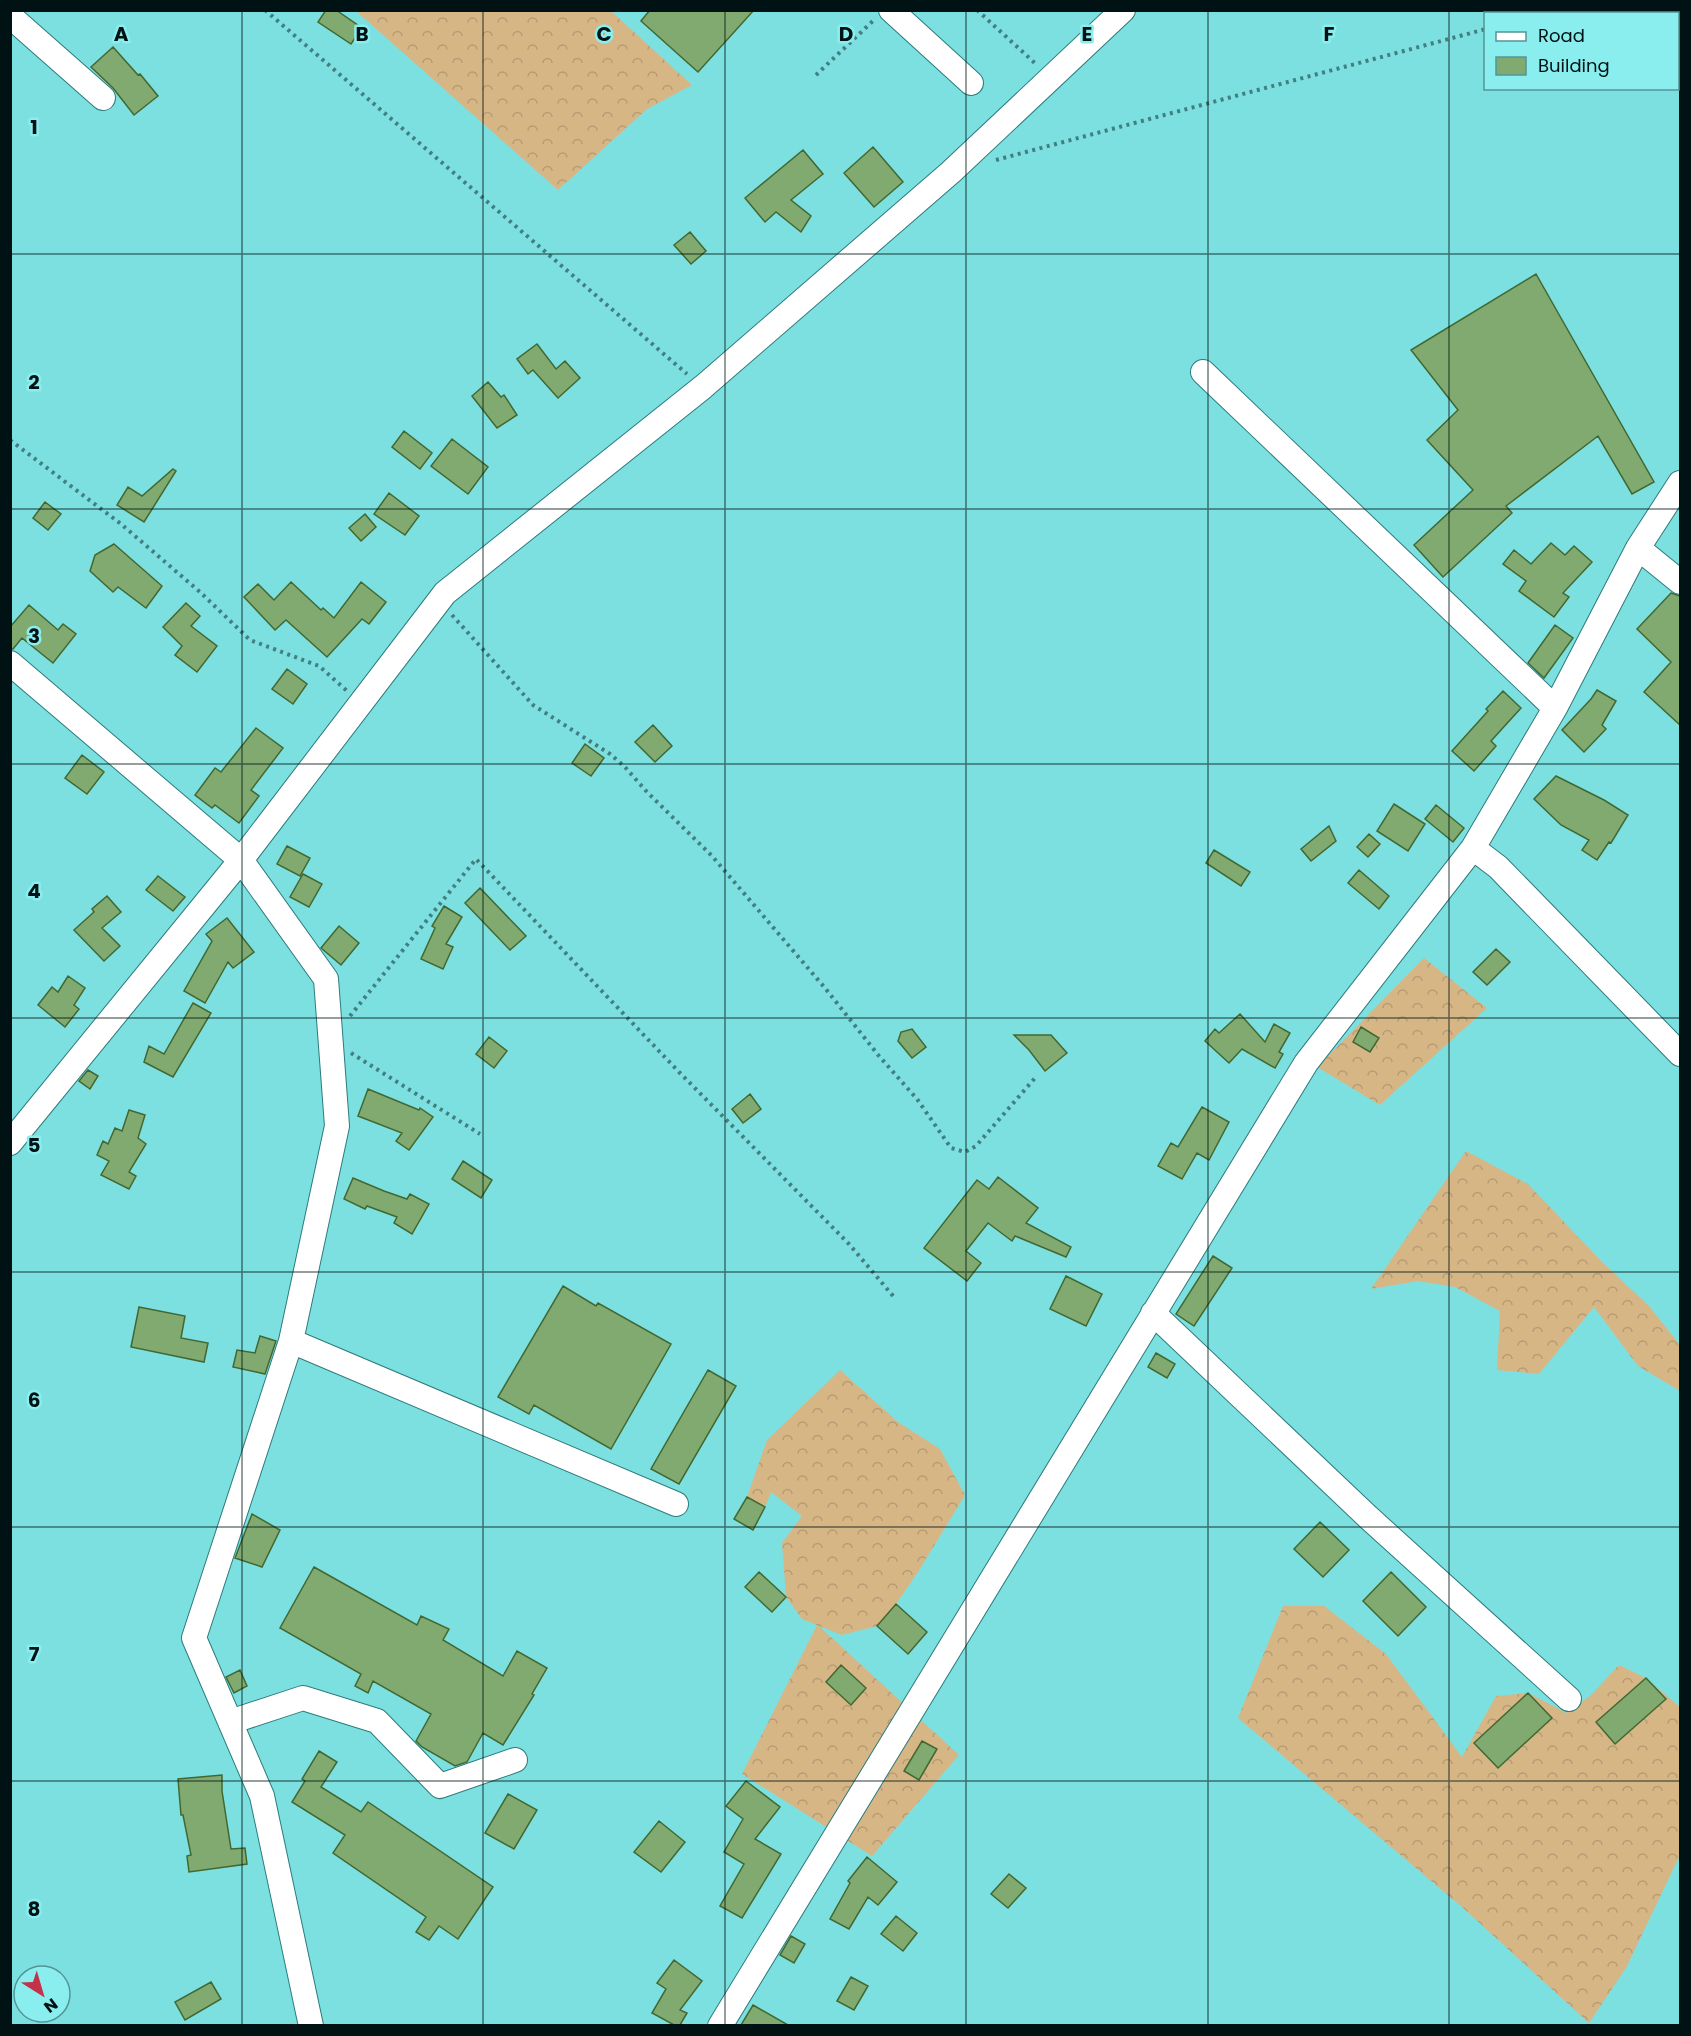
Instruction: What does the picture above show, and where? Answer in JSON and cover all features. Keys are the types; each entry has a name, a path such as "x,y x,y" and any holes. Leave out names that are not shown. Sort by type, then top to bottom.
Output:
{"street":[{"path":"10,1143 241,860 445,593 703,387 951,172 1123,10"},
{"path":"883,15 971,83"},
{"path":"10,16 103,98"},
{"path":"1203,372 1555,708"},
{"path":"726,2023 1306,1063 1473,848 1555,708 1638,548 1680,483"},
{"path":"1638,548 1680,582"},
{"path":"10,663 241,860 326,979 337,1126 291,1341 194,1638 262,1796 311,2025"},
{"path":"1473,848 1498,867 1680,1054"},
{"path":"1153,1313 1368,1517 1569,1699"},
{"path":"291,1341 676,1504"},
{"path":"230,1722 303,1698 377,1721 440,1786 515,1760"}],"path":[{"path":"265,10 703,387"},
{"path":"977,10 1051,78"},
{"path":"816,75 883,15"},
{"path":"985,163 1484,29"},
{"path":"10,440 121,524 200,592 250,640 320,666 360,704"},
{"path":"439,601 534,705 610,754 712,856 917,1099 951,1148 965,1152 976,1146 1035,1078"},
{"path":"480,1134 331,1040 476,858 679,1072 849,1244 894,1297"}],"green space":[{"path":"356,11 611,11 692,85 647,109 558,190"},
{"path":"1424,958 1487,1008 1380,1105 1317,1067"},
{"path":"1466,1151 1528,1184 1602,1262 1649,1306 1680,1345 1680,1391 1638,1366 1594,1307 1539,1374 1497,1370 1500,1311 1455,1287 1418,1281 1371,1289"},
{"path":"840,1370 898,1422 940,1449 965,1495 918,1572 896,1604 877,1626 842,1635 819,1626 959,1755 872,1856 742,1774 817,1625 802,1619 786,1597 782,1543 802,1516 771,1492 765,1507 747,1497 767,1440"},
{"path":"1283,1606 1324,1606 1386,1654 1462,1757 1496,1696 1528,1693 1567,1713 1591,1695 1619,1665 1646,1678 1680,1707 1680,1855 1626,1968 1589,2023 1462,1907 1238,1718"}],"building":[{"path":"326,10 336,10 362,28 351,44 318,22"},
{"path":"650,10 754,10 698,72 641,21"},
{"path":"113,47 158,96 134,115 113,88 91,67"},
{"path":"873,147 903,182 874,207 844,173"},
{"path":"803,150 823,174 791,200 811,216 801,232 776,212 765,222 745,198"},
{"path":"690,232 706,251 691,264 674,245"},
{"path":"1536,274 1654,482 1632,494 1598,436 1506,506 1512,513 1443,577 1414,545 1473,490 1427,440 1458,410 1411,350"},
{"path":"537,344 556,369 565,361 580,378 558,398 533,370 528,374 517,359"},
{"path":"488,382 501,397 504,395 517,415 497,428 472,396"},
{"path":"404,431 432,453 420,469 392,447"},
{"path":"452,439 488,467 468,494 431,466"},
{"path":"173,469 176,471 144,522 117,505 128,487 142,496"},
{"path":"389,493 419,516 405,535 374,514"},
{"path":"45,502 61,514 48,530 33,518"},
{"path":"365,514 376,527 361,541 349,528"},
{"path":"1551,543 1565,555 1574,546 1592,562 1563,593 1569,597 1554,617 1519,591 1526,581 1503,564 1514,550 1531,564"},
{"path":"114,544 162,586 146,608 118,587 113,592 90,571 95,555"},
{"path":"291,582 321,610 323,608 334,618 361,582 386,602 369,624 362,619 327,657 286,620 275,630 244,597 258,584 274,600"},
{"path":"1671,593 1680,596 1680,725 1644,692 1671,662 1637,629"},
{"path":"186,603 200,616 191,626 217,646 197,672 175,655 182,646 163,627"},
{"path":"29,605 58,630 63,624 76,634 53,663 22,638 13,649 10,649 10,627"},
{"path":"1555,625 1573,638 1544,678 1528,663"},
{"path":"287,669 307,684 293,704 272,689"},
{"path":"1597,690 1616,701 1602,725 1606,729 1584,752 1562,730"},
{"path":"1503,691 1521,708 1491,741 1496,746 1474,771 1452,751"},
{"path":"653,725 672,746 655,762 635,742"},
{"path":"256,728 283,748 251,790 259,796 239,823 215,805 212,808 195,795 215,768 221,772"},
{"path":"585,744 604,758 591,776 572,763"},
{"path":"82,755 104,772 87,794 65,778"},
{"path":"1556,776 1628,815 1611,843 1609,842 1597,860 1582,850 1589,840 1561,825 1534,799"},
{"path":"1394,804 1425,824 1408,851 1377,831"},
{"path":"1436,805 1464,828 1453,842 1425,819"},
{"path":"1329,826 1336,841 1311,861 1301,849"},
{"path":"1369,834 1380,844 1368,857 1357,847"},
{"path":"287,846 310,858 300,876 277,864"},
{"path":"1214,850 1250,872 1241,886 1206,863"},
{"path":"1359,870 1389,896 1379,909 1348,883"},
{"path":"303,874 322,884 309,907 290,897"},
{"path":"158,876 185,897 173,911 146,890"},
{"path":"480,888 526,936 510,950 465,903"},
{"path":"107,896 121,912 102,928 120,946 104,961 74,930 94,912 92,909"},
{"path":"444,906 462,917 446,944 453,947 443,969 421,959 435,928 432,926"},
{"path":"227,918 254,952 233,968 228,962 205,1003 184,991 212,941 206,934"},
{"path":"339,926 359,943 341,965 321,948"},
{"path":"1496,949 1510,962 1487,985 1473,972"},
{"path":"68,976 85,988 74,1005 79,1009 65,1027 38,1005 52,987 58,992"},
{"path":"193,1003 211,1013 173,1077 144,1062 149,1046 164,1054"},
{"path":"1240,1014 1265,1042 1274,1024 1290,1033 1279,1052 1283,1054 1275,1068 1242,1049 1229,1063 1205,1041 1215,1029 1219,1033"},
{"path":"1361,1027 1379,1038 1370,1052 1353,1042"},
{"path":"912,1029 926,1047 912,1058 898,1041 901,1032"},
{"path":"1014,1035 1051,1035 1067,1053 1045,1071"},
{"path":"489,1037 507,1051 494,1068 476,1054"},
{"path":"88,1070 98,1076 90,1089 79,1081"},
{"path":"368,1089 419,1110 420,1108 433,1117 409,1150 396,1141 402,1133 358,1116"},
{"path":"750,1094 761,1109 743,1123 732,1109"},
{"path":"1202,1107 1229,1122 1209,1160 1197,1153 1182,1179 1158,1166 1171,1143 1178,1147"},
{"path":"129,1110 145,1115 138,1138 146,1144 129,1172 136,1176 129,1189 101,1175 109,1161 97,1155 103,1141 108,1144 115,1128 122,1131"},
{"path":"463,1161 492,1180 481,1198 452,1179"},
{"path":"998,1177 1038,1208 1026,1223 1071,1247 1066,1257 1015,1236 1012,1241 988,1223 966,1251 981,1263 967,1281 924,1248 977,1180 989,1189"},
{"path":"353,1178 407,1199 410,1194 429,1204 412,1234 394,1223 397,1217 367,1206 365,1209 344,1199"},
{"path":"1213,1256 1232,1268 1194,1326 1176,1314"},
{"path":"1066,1276 1102,1294 1086,1326 1050,1309"},
{"path":"563,1286 596,1306 598,1303 671,1344 611,1449 534,1405 529,1414 498,1397"},
{"path":"139,1307 185,1316 181,1338 208,1343 204,1362 131,1347"},
{"path":"260,1336 276,1341 265,1374 233,1367 237,1350 255,1353"},
{"path":"1156,1353 1175,1364 1167,1378 1148,1367"},
{"path":"708,1370 736,1386 679,1484 651,1469"},
{"path":"747,1497 765,1507 753,1530 734,1519"},
{"path":"252,1514 280,1530 262,1567 235,1558"},
{"path":"1320,1522 1349,1550 1323,1577 1294,1549"},
{"path":"314,1567 417,1625 421,1616 449,1629 443,1640 503,1676 517,1651 547,1668 532,1694 534,1695 503,1745 483,1733 467,1762 455,1766 422,1747 416,1741 431,1714 373,1681 368,1693 355,1686 361,1674 280,1628"},
{"path":"759,1572 786,1597 772,1612 745,1587"},
{"path":"1391,1572 1426,1607 1398,1636 1363,1601"},
{"path":"896,1604 927,1632 908,1654 877,1626"},
{"path":"841,1665 866,1688 851,1705 826,1682"},
{"path":"240,1670 247,1686 234,1693 226,1677"},
{"path":"1646,1678 1666,1699 1615,1744 1596,1722"},
{"path":"1528,1693 1552,1718 1498,1768 1474,1743"},
{"path":"922,1741 937,1749 919,1780 904,1771"},
{"path":"319,1751 337,1762 321,1787 361,1812 368,1802 493,1887 458,1939 439,1926 429,1940 416,1932 426,1917 333,1853 345,1835 292,1802 305,1781 302,1779"},
{"path":"222,1775 222,1791 231,1849 245,1848 247,1864 189,1872 187,1856 191,1855 183,1815 181,1815 178,1779"},
{"path":"746,1781 780,1807 755,1839 781,1854 742,1918 720,1906 744,1864 724,1852 743,1819 726,1806"},
{"path":"508,1794 537,1810 514,1849 485,1833"},
{"path":"659,1821 685,1842 661,1872 634,1852"},
{"path":"867,1857 897,1882 878,1905 868,1897 849,1929 830,1919 850,1883 848,1881"},
{"path":"1009,1874 1026,1888 1008,1908 991,1894"},
{"path":"896,1916 917,1933 903,1951 881,1934"},
{"path":"791,1936 805,1944 794,1963 780,1955"},
{"path":"674,1960 702,1981 680,2010 687,2013 680,2025 674,2025 652,2013 666,1989 657,1983"},
{"path":"851,1977 868,1986 854,2010 837,2001"},
{"path":"211,1982 221,1999 185,2020 175,2002"},
{"path":"753,2005 788,2025 741,2025"}]}
